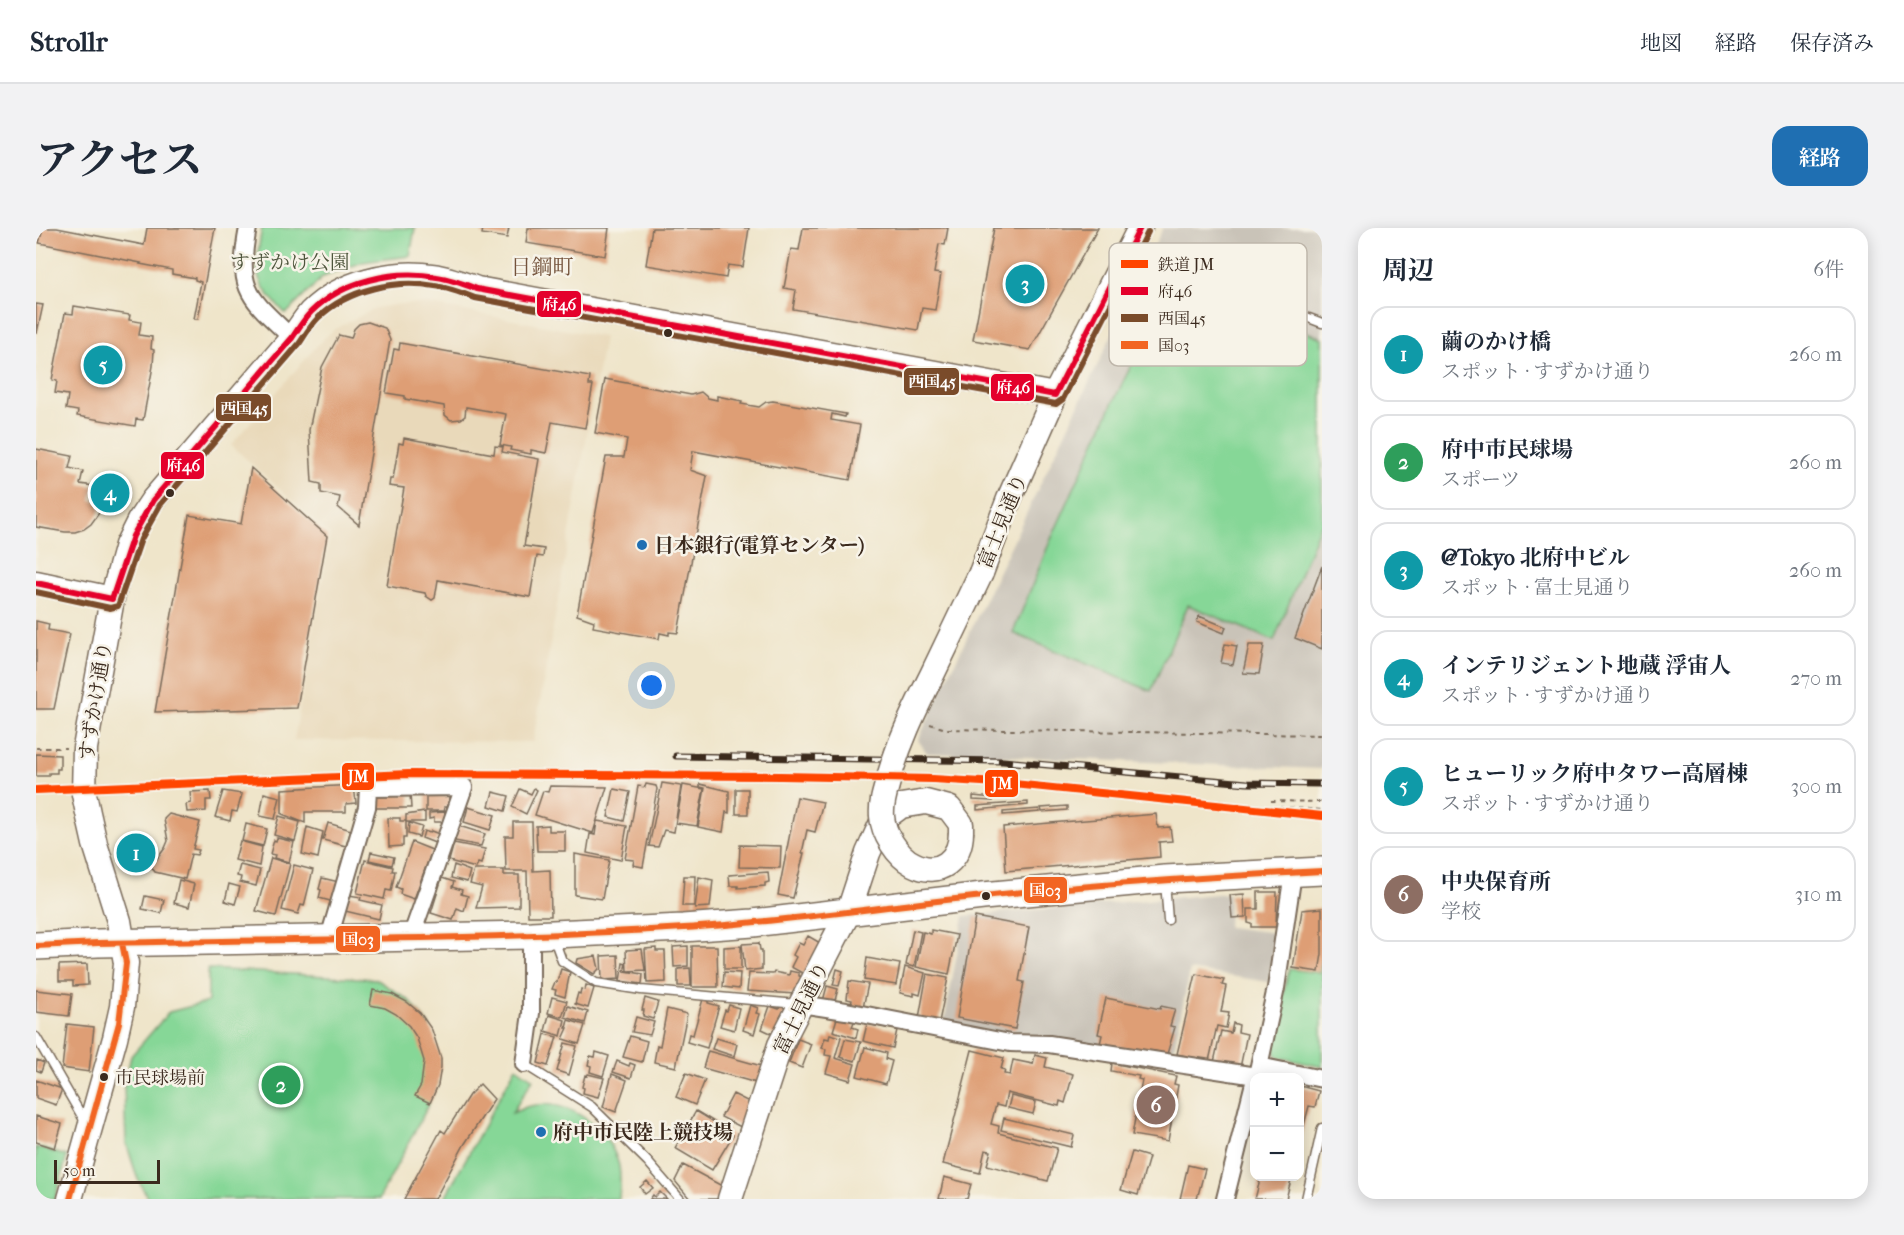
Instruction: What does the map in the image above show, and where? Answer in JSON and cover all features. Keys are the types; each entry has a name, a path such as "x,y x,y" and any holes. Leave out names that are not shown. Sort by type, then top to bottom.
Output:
{"main road":[{"path":"36,946 542,934 753,923 1007,893 1165,879 1322,872"}],"street":[{"path":"248,228 243,254 245,284 259,307 292,338"},
{"name":"富士見通り","path":"1132,243 1140,228"},
{"name":"すずかけ通り","path":"70,1199 116,1038 122,1007 126,963 119,921 95,844 84,783 85,748 112,599 127,545 143,514 292,338 310,313 343,291 371,280 418,274 447,279 477,289 1055,395"},
{"name":"富士見通り","path":"730,1199 780,1045 849,911 868,853 882,822 890,814 901,806 913,803 938,804 948,808 961,824 961,844 951,861 942,866 921,867 901,855 891,842 881,817 888,779 903,735 981,573 1009,499 1055,395 1109,289"},
{"path":"36,583 112,599"},
{"path":"329,938 367,807 368,788 464,787 411,937"},
{"path":"1257,1073 1276,988 1293,873"},
{"path":"524,1064 542,934"},
{"path":"801,1004 1010,1043 1049,1044 1250,1075"},
{"path":"1304,1078 1322,1079"},
{"path":"1225,1199 1250,1100"}],"lane":[{"path":"1307,317 1322,323"},
{"path":"1165,879 1168,920"},
{"path":"542,934 562,961 596,983 641,990 801,1004"},
{"path":"36,1038 89,1130"},
{"path":"524,1064 592,1107 647,1161 680,1199"},
{"path":"1306,1199 1322,1128"}],"path":[{"path":"928,723 946,729 1322,735"},
{"path":"36,748 69,748"},
{"path":"1271,801 1322,802"},
{"path":"1272,806 1322,810"}],"shaded area":[{"path":"1163,228 1322,228 1322,769 927,753 918,740 1109,341 1109,366 1307,366 1307,243 1156,243"},
{"path":"401,304 427,304 604,337 533,742 294,740 330,535 231,445 321,341 335,329 376,308"},
{"path":"1229,893 1228,927 1276,933 1269,982 1190,970 1172,1058 1011,1037 944,1023 964,916"}],"green space":[{"name":"すずかけ公園","path":"262,228 415,228 410,256 363,262 323,277 286,314 267,293 258,275"},
{"path":"1307,332 1322,338 1322,525 1320,525 1274,641 1188,605 1151,691 1013,633 1048,546 1131,366 1307,366"},
{"path":"1322,958 1322,1067 1278,1057 1272,1047 1289,969 1319,973"},
{"path":"208,969 376,979 410,1001 429,1025 438,1057 438,1083 379,1199 148,1199 137,1177 126,1142 124,1087 131,1056 169,1012 208,1002"},
{"name":"府中市民陸上競技場","path":"516,1067 533,1079 512,1113 545,1104 573,1111 586,1119 597,1128 614,1152 620,1170 619,1199 444,1199"},
{"path":"36,1147 67,1156 55,1199 36,1199"}],"building":[{"path":"36,228 57,228 144,245 147,228 215,228 198,319 194,319 201,282 195,278 172,274 172,270 141,263 39,243 42,233 36,232"},
{"path":"483,228 509,228 507,238 482,234"},
{"path":"528,228 609,228 605,256 526,243"},
{"path":"652,228 749,228 743,267 728,265 726,278 646,265"},
{"path":"803,228 948,228 945,245 939,244 934,273 941,274 935,310 922,308 918,330 793,309 796,290 784,288 791,249 799,250"},
{"path":"994,228 1098,228 1030,350 973,340"},
{"path":"36,304 43,305 37,333 36,333"},
{"path":"74,306 130,315 129,320 141,322 139,335 152,337 153,366 143,420 136,419 135,426 77,416 78,411 66,409 68,395 55,393 57,381 52,380 65,313 73,314"},
{"path":"368,322 385,328 390,340 359,525 338,507 340,497 321,493 321,484 312,482 309,430 322,367 339,335 351,338 354,329 359,324"},
{"path":"400,343 590,377 589,385 593,385 585,428 552,422 546,453 531,450 531,454 510,450 511,447 500,445 506,414 466,407 465,416 451,420 445,415 444,406 386,393 394,349 399,350"},
{"path":"605,379 691,395 701,392 708,398 717,400 717,396 759,407 766,402 773,401 846,414 845,417 832,414 831,420 860,425 850,480 693,451 690,470 707,476 678,633 669,632 669,635 660,633 659,639 593,627 594,621 577,615 606,457 624,457 627,439 595,433"},
{"path":"404,438 494,454 495,446 503,447 502,452 539,459 524,546 544,549 543,557 537,556 530,597 438,580 435,598 432,600 425,593 387,586 404,488 389,486 390,479 393,479 399,443 403,444"},
{"path":"36,449 72,456 69,468 83,471 80,484 94,486 91,500 101,502 99,513 84,529 65,532 36,527"},
{"path":"251,468 327,536 297,708 155,712 189,515 241,524"},
{"path":"1322,566 1322,649 1295,638"},
{"path":"1199,616 1226,627 1224,633 1197,622"},
{"path":"36,621 49,624 48,630 70,634 54,709 36,709"},
{"path":"1225,644 1237,646 1233,665 1221,663"},
{"path":"1249,645 1264,645 1259,674 1243,673"},
{"path":"36,754 60,755 60,769 57,769 57,773 49,773 49,776 36,776"},
{"path":"662,783 681,786 674,832 664,830 658,847 649,846"},
{"path":"646,784 656,786 657,789 643,867 633,865 634,860 625,859 638,786 645,787"},
{"path":"700,784 729,791 729,813 726,812 723,832 698,827 705,788 700,787"},
{"path":"354,785 356,803 346,804 346,812 305,812 305,823 282,814 282,789"},
{"path":"683,785 704,789 697,826 676,823"},
{"path":"550,786 607,787 593,833 535,815 543,791 548,792"},
{"path":"534,788 537,790 526,814 512,807 520,789 531,794"},
{"path":"614,789 630,792 624,821 608,817"},
{"path":"736,789 748,789 748,814 736,814"},
{"path":"210,791 211,800 206,800 206,811 187,812 186,804 191,803 190,792"},
{"path":"223,791 242,794 237,812 232,811 230,821 215,817"},
{"path":"493,792 509,796 505,811 489,806"},
{"path":"264,793 280,797 275,819 260,816"},
{"path":"426,793 450,796 450,807 444,807 445,811 426,811"},
{"path":"376,794 410,794 411,808 376,808"},
{"path":"973,796 993,798 993,801 973,800"},
{"path":"797,797 823,802 815,832 807,830 793,898 778,895"},
{"path":"1028,802 1028,805 977,810 977,806"},
{"path":"1067,806 1067,810 1042,812 1041,808"},
{"path":"468,807 495,815 490,830 464,822"},
{"path":"1039,809 1040,812 1003,815 1003,812"},
{"path":"425,812 425,822 406,822 406,815"},
{"path":"445,812 445,822 434,822 434,818 429,819 429,813"},
{"path":"169,814 200,822 193,849 199,850 197,855 191,854 185,879 155,872 152,868 168,841 164,819"},
{"path":"1156,814 1158,828 1170,827 1172,841 1159,842 1160,857 1006,871 1003,827"},
{"path":"279,816 300,822 295,841 274,835"},
{"path":"388,818 400,818 400,821 406,821 406,838 403,838 403,846 389,847"},
{"path":"597,821 627,826 621,860 587,853 590,834 595,835"},
{"path":"513,822 532,822 533,871 550,870 551,916 528,916 527,871 506,871 505,836 513,836"},
{"path":"328,823 351,830 346,846 323,840"},
{"path":"409,823 422,827 419,837 408,834"},
{"path":"246,824 267,829 263,846 242,841"},
{"path":"549,825 549,831 565,831 565,851 537,851 536,826"},
{"path":"459,826 485,834 481,846 455,841"},
{"path":"307,827 323,832 318,858 302,854"},
{"path":"424,831 439,834 435,843 422,838"},
{"path":"277,838 294,842 289,862 274,858 275,855 270,854 274,840 276,841"},
{"path":"240,841 262,847 259,866 235,860"},
{"path":"412,842 432,850 414,899 400,894 401,889 396,887"},
{"path":"454,843 485,849 481,864 478,863 476,868 449,861"},
{"path":"740,845 781,846 780,868 739,867"},
{"path":"371,852 394,857 392,865 369,860"},
{"path":"575,854 609,860 602,899 575,895"},
{"path":"271,858 290,864 276,916 256,911"},
{"path":"365,860 393,867 392,871 395,871 391,891 386,890 384,899 357,893"},
{"path":"240,865 260,870 256,886 240,882 241,877 237,876"},
{"path":"294,865 313,870 304,906 301,905 298,914 282,910"},
{"path":"454,865 470,871 467,882 451,878"},
{"path":"474,870 504,870 504,875 519,875 519,907 476,908 482,887 470,884"},
{"path":"768,872 769,882 765,883 765,886 738,888 738,886 730,886 729,875"},
{"path":"684,876 695,876 694,906 682,906"},
{"path":"699,877 713,880 710,907 695,908"},
{"path":"322,878 339,882 334,902 319,898"},
{"path":"442,878 454,882 452,887 462,890 461,894 468,896 464,911 457,908 453,920 431,913"},
{"path":"179,880 194,884 189,907 174,903"},
{"path":"229,884 240,887 235,904 225,901"},
{"path":"1258,892 1277,892 1276,927 1252,927 1252,924 1248,923 1248,909 1258,909"},
{"path":"1244,894 1245,917 1232,918 1230,895"},
{"path":"349,895 382,905 379,919 345,911"},
{"path":"145,896 164,900 161,913 142,909"},
{"path":"1322,908 1322,954 1319,972 1293,968 1302,910"},
{"path":"975,917 1029,927 1019,981 1024,982 1015,1029 957,1018"},
{"path":"913,930 921,932 914,967 906,965"},
{"path":"931,930 957,935 949,974 916,967 923,932 931,934"},
{"path":"808,936 822,944 806,975 791,967 796,957 793,955 799,943 803,945"},
{"path":"759,943 760,950 762,950 762,969 745,971 742,944"},
{"path":"688,946 688,966 674,967 673,947"},
{"path":"692,946 717,946 718,987 692,987"},
{"path":"741,946 741,969 724,969 724,947"},
{"path":"656,948 656,951 665,951 666,982 647,983 645,949"},
{"path":"642,949 645,970 627,971 626,950"},
{"path":"618,955 619,979 602,980 601,956"},
{"path":"596,956 599,969 594,974 576,963 577,959"},
{"path":"867,958 900,964 896,985 864,980"},
{"path":"623,963 626,964 624,971 643,974 642,984 620,981"},
{"path":"87,964 88,985 73,986 73,981 59,981 59,965"},
{"path":"905,967 925,973 920,995 900,993"},
{"path":"690,968 691,986 678,986 678,969"},
{"path":"561,969 570,972 565,997 555,994 556,990 552,989"},
{"path":"837,969 843,971 839,986 833,985"},
{"path":"790,971 799,973 799,976 803,977 796,994 747,991 749,973 773,974 774,972 789,975"},
{"path":"724,972 740,973 739,989 723,987"},
{"path":"927,974 948,978 939,1022 919,1018"},
{"path":"1196,974 1224,980 1222,985 1226,986 1221,1012 1229,1013 1226,1028 1217,1026 1209,1061 1177,1054"},
{"path":"849,981 868,984 863,1008 851,1006 852,1000 847,999"},
{"path":"586,985 594,988 588,1008 575,1004 578,993 580,994 581,989 585,990"},
{"path":"827,986 838,989 834,1004 823,1001"},
{"path":"36,990 72,994 69,1016 36,1012"},
{"path":"373,990 392,994 407,1002 420,1013 432,1030 441,1058 441,1067 438,1085 430,1103 415,1096 421,1085 424,1061 417,1038 409,1026 396,1014 385,1008 370,1005"},
{"path":"552,997 567,1001 562,1017 548,1013"},
{"path":"645,998 658,1002 653,1019 643,1016"},
{"path":"1106,998 1160,1009 1161,1006 1175,1009 1170,1026 1175,1027 1167,1054 1100,1044 1102,1035 1098,1034"},
{"path":"703,999 719,1006 707,1048 687,1042 689,1034 693,1035"},
{"path":"729,1005 739,1008 734,1030 720,1026"},
{"path":"750,1005 758,1008 756,1013 760,1014 754,1034 743,1030"},
{"path":"568,1006 588,1012 585,1023 565,1017"},
{"path":"770,1006 779,1009 780,1006 786,1008 777,1036 762,1029"},
{"path":"667,1009 687,1014 676,1067 654,1062 657,1045 660,1046"},
{"path":"549,1015 565,1020 561,1036 545,1031"},
{"path":"838,1015 855,1019 852,1027 858,1029 856,1038 833,1031"},
{"path":"636,1017 654,1022 650,1035 632,1032"},
{"path":"568,1020 585,1025 579,1044 563,1039 568,1028 566,1028"},
{"path":"1233,1023 1239,1025 1238,1032 1247,1034 1240,1068 1214,1062 1221,1031 1231,1033"},
{"path":"67,1024 94,1027 89,1072 62,1068"},
{"path":"867,1024 897,1030 893,1048 863,1041"},
{"path":"545,1034 557,1037 548,1066 538,1063"},
{"path":"830,1034 841,1037 835,1058 855,1064 850,1080 826,1073 831,1056 825,1055 826,1049 822,1048 825,1038 829,1039"},
{"path":"630,1036 647,1041 642,1062 623,1057"},
{"path":"716,1038 737,1044 734,1056 712,1049"},
{"path":"798,1039 811,1044 802,1068 789,1063"},
{"path":"845,1039 861,1042 855,1061 840,1057"},
{"path":"565,1043 577,1046 569,1075 557,1071"},
{"path":"865,1047 887,1053 886,1059 892,1061 886,1084 857,1076"},
{"path":"972,1050 1004,1058 1001,1069 1005,1070 1004,1074 1010,1075 1013,1060 1033,1064 1035,1055 1047,1058 1045,1067 1073,1074 1065,1103 1060,1101 1059,1106 1007,1093 1004,1107 996,1105 991,1124 999,1126 998,1133 1057,1148 1048,1181 987,1165 991,1151 985,1150 980,1173 943,1164"},
{"path":"708,1051 765,1067 760,1084 703,1068"},
{"path":"596,1052 609,1056 603,1076 590,1072 591,1066 588,1065 590,1056 595,1057"},
{"path":"37,1060 44,1063 41,1072 36,1070"},
{"path":"617,1061 629,1066 630,1063 635,1065 631,1078 613,1072"},
{"path":"1112,1063 1176,1076 1174,1084 1178,1085 1168,1141 1132,1135 1142,1080 1138,1079 1139,1076 1111,1071"},
{"path":"686,1073 705,1080 695,1105 676,1097"},
{"path":"612,1074 627,1080 616,1112 603,1107"},
{"path":"585,1075 604,1078 598,1097 583,1093"},
{"path":"36,1080 62,1089 56,1105 36,1098"},
{"path":"480,1084 494,1099 464,1145 435,1199 404,1199 441,1130 445,1133 469,1095"},
{"path":"1304,1087 1319,1091 1315,1107 1309,1106 1304,1125"},
{"path":"733,1094 753,1104 741,1127 721,1117"},
{"path":"1011,1096 1036,1102 1033,1114 1008,1108"},
{"path":"696,1111 733,1135 712,1170 675,1148"},
{"path":"36,1116 62,1124 55,1148 36,1142"},
{"path":"1004,1118 1074,1135 1071,1147 1001,1130"},
{"path":"1132,1152 1149,1157 1138,1195 1121,1190"},
{"path":"683,1165 722,1186 719,1199 690,1199 675,1181"},
{"path":"1188,1165 1205,1169 1197,1199 1180,1199"},
{"path":"944,1177 971,1184 967,1199 939,1199"},
{"path":"647,1181 653,1188 645,1194 640,1187"},
{"path":"1260,1181 1291,1181 1286,1199 1255,1199"},
{"path":"660,1192 667,1199 650,1199 653,1195 655,1197"}],"railway":[{"path":"676,756 1003,761 1247,783 1322,784"}],"rail line":[{"name":"JM","path":"36,790 408,774 933,779 1014,784 1322,816"}],"transit line":[{"name":"府46","path":"1132,243 1140,228"},
{"name":"西国45","path":"1142,243 1148,232"},
{"name":"府46","path":"36,583 112,599 133,536 153,500 292,338 311,312 338,292 370,280 404,275 437,277 477,289 1055,395 1109,289"},
{"name":"西国45","path":"36,592 110,608 118,606 141,539 160,505 299,344 315,321 343,300 373,288 404,284 435,286 475,298 1056,404 1063,399 1109,309"},
{"name":"国03","path":"36,946 464,937 684,928 759,922 1068,888 1322,871"},
{"name":"国03","path":"70,1199 119,1023 126,963 122,943"}],"place":[{"name":"@Tokyo 北府中ビル","path":"1025,284"},
{"name":"ヒューリック府中タワー高層棟","path":"103,365"},
{"name":"インテリジェント地蔵 浮宙人","path":"110,493"},
{"name":"日本銀行(電算センター)","path":"642,545"},
{"name":"繭のかけ橋","path":"136,853"},
{"name":"市民球場前","path":"104,1077"},
{"name":"府中市民球場","path":"281,1085"},
{"name":"中央保育所","path":"1156,1105"},
{"name":"府中市民陸上競技場","path":"541,1132"}],"district":[{"name":"日鋼町","path":"542,267"}]}
